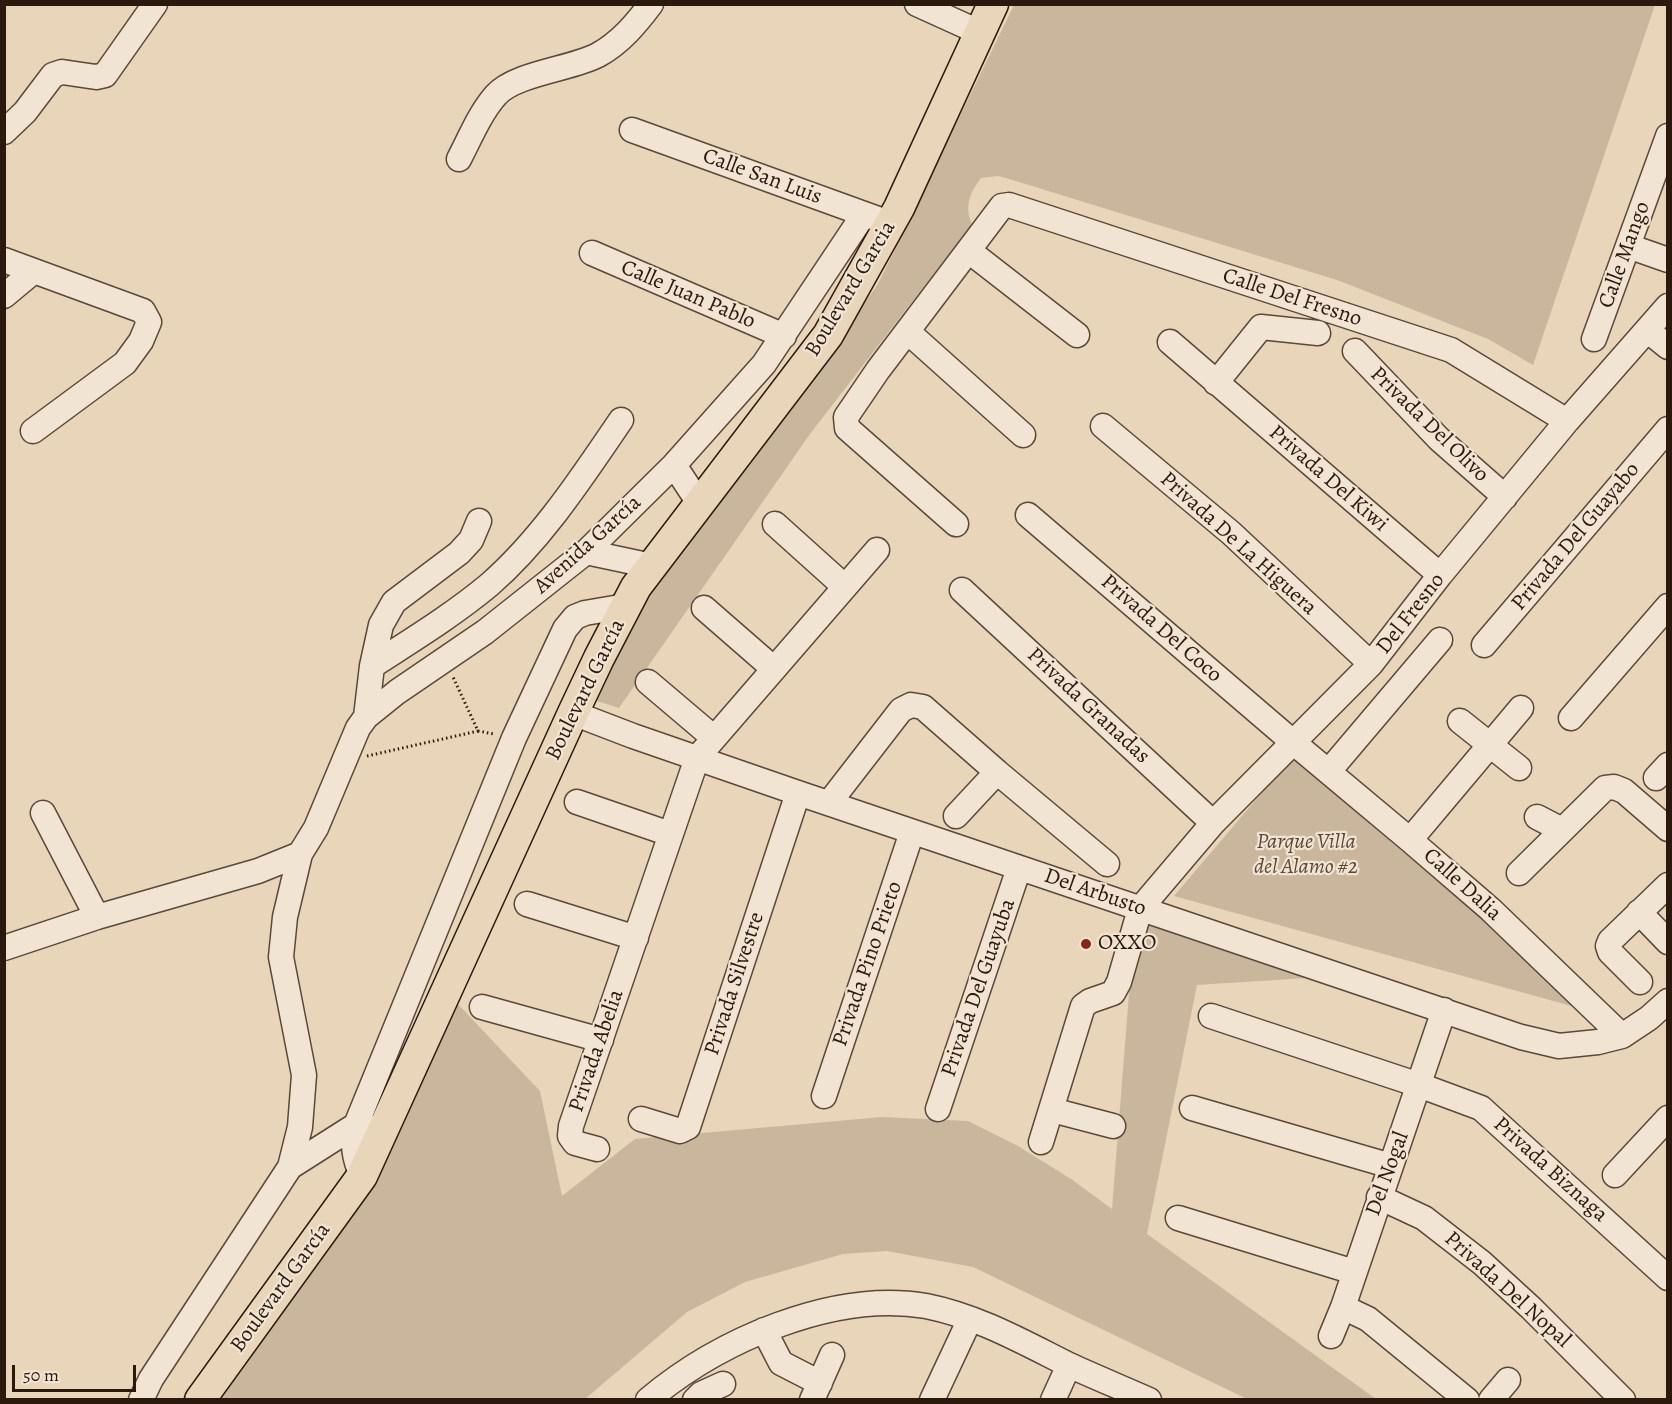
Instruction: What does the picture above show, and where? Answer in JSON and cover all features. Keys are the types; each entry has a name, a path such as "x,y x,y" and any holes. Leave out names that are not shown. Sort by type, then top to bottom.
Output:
{"main road":[{"name":"Boulevard Garcia","path":"626,606 636,587 828,335 891,224 993,4"},
{"name":"Boulevard García","path":"200,1400 362,1176 573,713 626,606"}],"street":[{"path":"4,132 25,112 53,75 62,72 96,77 105,75 155,4"},
{"path":"459,159 497,93 522,80 597,56 635,25 651,4"},
{"path":"917,4 981,33"},
{"name":"Calle San Luis","path":"632,130 891,224"},
{"name":"Calle Mango","path":"1594,339 1668,136"},
{"name":"Calle Del Fresno","path":"969,251 1002,206 1009,205 1451,350 1568,421"},
{"name":"Avenida García","path":"290,1167 300,1127 304,1075 281,957 285,916 300,854 316,828 358,728 366,717 397,692 485,632 586,552 674,465 764,364 864,214"},
{"path":"1628,246 1668,260"},
{"path":"956,524 847,428 846,417 969,251 1077,335"},
{"name":"Calle Juan Pablo","path":"592,253 784,336"},
{"path":"4,260 143,311 148,322 141,341 125,363 33,431"},
{"path":"4,296 34,271"},
{"name":"Del Fresno","path":"1140,909 1213,823 1371,664 1440,575 1568,421 1668,306"},
{"path":"1216,383 1261,327 1318,333"},
{"path":"1647,330 1668,347"},
{"path":"908,332 1023,435"},
{"name":"Privada Del Kiwi","path":"1170,342 1440,575"},
{"name":"Privada Del Olivo","path":"1355,351 1439,439 1505,497"},
{"path":"764,364 790,384"},
{"path":"372,666 489,585 524,552 580,480 621,420"},
{"name":"Privada De La Higuera","path":"1103,426 1231,533 1371,664"},
{"name":"Privada Del Guayabo","path":"1484,645 1668,429"},
{"path":"674,465 699,503"},
{"name":"Privada Del Coco","path":"1028,515 1294,743"},
{"path":"366,717 372,666 381,625 394,602 459,553 471,540 479,521"},
{"path":"775,524 845,587"},
{"path":"697,758 878,550"},
{"path":"586,552 652,566"},
{"name":"Privada Granadas","path":"962,591 1213,823"},
{"name":"Boulevard García","path":"362,1176 355,1158 353,1138 356,1125 514,738 566,629 575,617 585,613 626,606"},
{"path":"1571,718 1668,606"},
{"path":"704,608 774,669"},
{"path":"1329,771 1440,640"},
{"path":"648,682 714,738"},
{"path":"829,803 901,710 911,705 922,707 1107,864"},
{"path":"1410,840 1521,708"},
{"name":"Del Arbusto","path":"573,713 912,832 1521,1037 1559,1046 1598,1042 1622,1036"},
{"path":"1460,721 1519,768"},
{"name":"Calle Dalia","path":"1294,743 1490,909 1622,1036"},
{"name":"Privada Abelia","path":"597,1149 575,1143 570,1136 571,1126 697,758"},
{"path":"956,816 997,772"},
{"path":"1519,873 1605,788 1614,787 1624,791 1668,830"},
{"name":"Privada Silvestre","path":"641,1119 680,1131 688,1127 798,793"},
{"path":"577,802 670,834"},
{"path":"43,813 97,917"},
{"path":"1537,817 1562,830"},
{"name":"Privada Pino Prieto","path":"824,1096 912,832"},
{"path":"4,948 97,917 258,871 300,854"},
{"name":"Privada Del Guayuba","path":"938,1109 1019,868"},
{"path":"1640,982 1610,952 1608,946 1610,941 1668,885"},
{"path":"527,904 636,938"},
{"path":"1041,1142 1083,1006 1090,1000 1113,993 1119,982 1140,909"},
{"path":"1639,912 1668,942"},
{"path":"1622,1036 1649,1018 1668,1001"},
{"path":"482,1007 601,1040"},
{"name":"Del Nogal","path":"1330,1336 1444,1010"},
{"name":"Privada Biznaga","path":"1211,1016 1481,1108 1668,1278"},
{"path":"1192,1108 1391,1167"},
{"path":"1052,1110 1113,1125"},
{"path":"1615,1175 1668,1118"},
{"path":"141,1400 151,1379 290,1167 356,1125 386,1126"},
{"name":"Privada Del Nopal","path":"1379,1197 1424,1218 1482,1263 1623,1400"},
{"path":"1178,1218 1354,1272"},
{"path":"648,1400 659,1390 728,1346 764,1330 841,1308 884,1302 926,1306 970,1319 1006,1333 1069,1365 1149,1400"},
{"path":"1342,1307 1368,1319 1467,1400"},
{"path":"932,1400 970,1319"},
{"path":"764,1330 781,1363 816,1391 832,1356"},
{"path":"1053,1400 1069,1365"},
{"path":"1491,1400 1508,1380"},
{"path":"695,1400 701,1394 723,1384"}],"path":[{"path":"343,761 478,731 444,659"}],"green space":[{"path":"1014,5 1655,5 1533,365 1488,339 1337,280 1006,178 998,176 981,178 969,200 968,212 972,224 810,434 619,708 597,701 610,669 649,594 705,519 750,465 878,284"},
{"name":"Parque Villa del Alamo #2","path":"1298,750 1593,1012 1174,896"},
{"path":"1140,909 1340,976 1197,985 1147,1234 1376,1399 1247,1399 973,1267 887,1251 843,1254 745,1282 687,1312 585,1399 217,1400 455,1001 540,1091 562,1196 635,1139 882,1117 968,1121 1018,1146 1071,1179 1112,1209 1134,930"}],"place":[{"name":"OXXO","path":"1086,944"}]}
